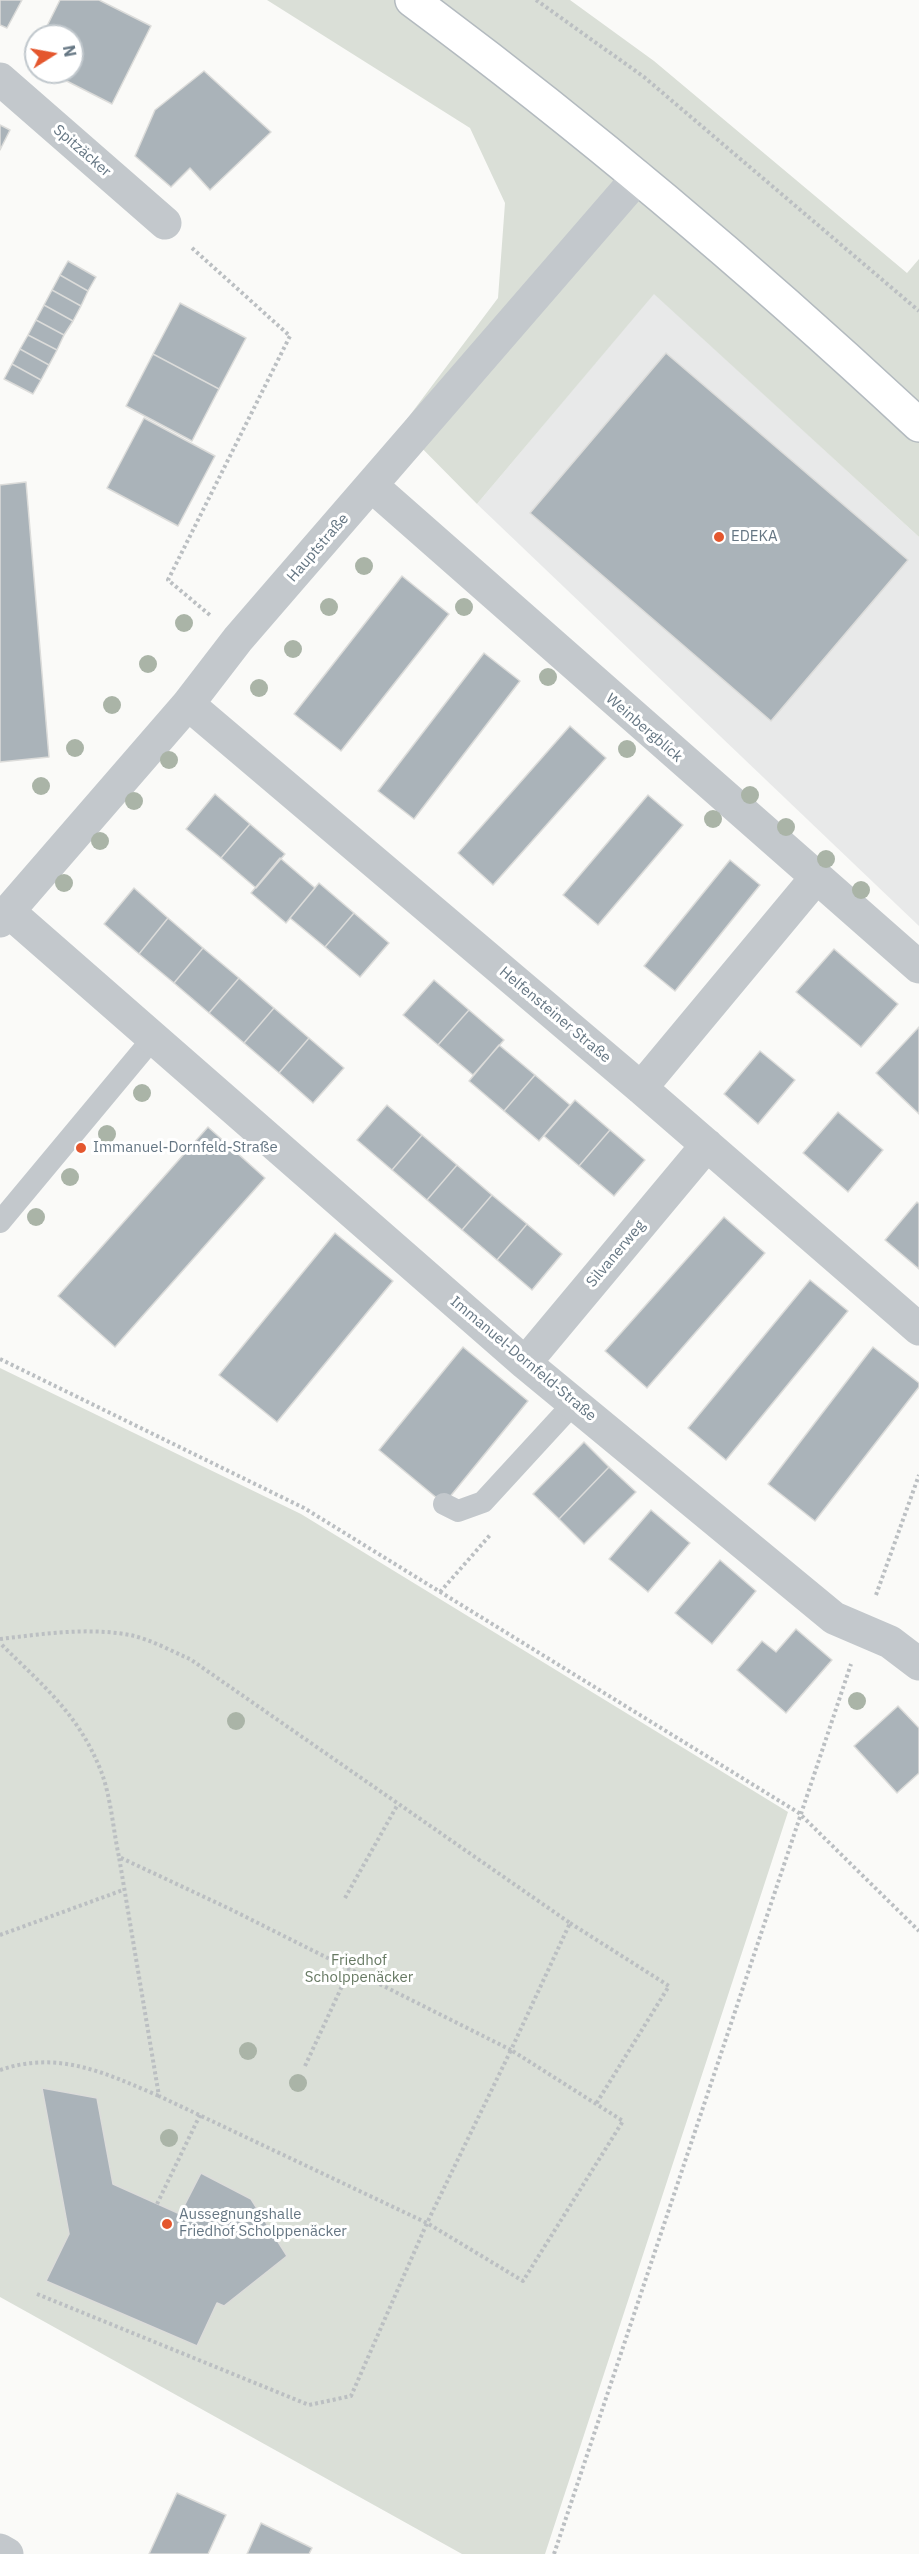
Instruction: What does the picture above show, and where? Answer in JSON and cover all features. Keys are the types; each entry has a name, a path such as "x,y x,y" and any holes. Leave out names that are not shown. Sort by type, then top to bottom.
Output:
{"main road":[{"path":"412,0 638,177 825,338 919,425"}],"street":[{"name":"Spitzäcker","path":"0,79 165,223"},
{"name":"Hauptstraße","path":"4,916 188,704 238,639 638,177"},
{"name":"Weinbergblick","path":"372,486 919,968"},
{"name":"Helfensteiner Straße","path":"188,704 641,1088 919,1329"},
{"path":"641,1088 816,879"},
{"name":"Immanuel-Dornfeld-Straße","path":"4,916 153,1037 525,1362 834,1618 890,1642 919,1664"},
{"name":"Silvanerweg","path":"525,1362 707,1145"},
{"path":"0,2550 8,2554"}],"lane":[{"path":"0,1222 153,1037"},
{"path":"444,1504 458,1511 483,1502 574,1403"}],"path":[{"path":"537,0 644,77 919,311"},
{"path":"165,223 290,336 168,580 238,639"},
{"path":"0,1359 304,1508 799,1813 919,1931"},
{"path":"0,1641 53,1633 100,1631 132,1635 190,1659 570,1923 669,1986 596,2104"},
{"path":"0,1641 66,1708 81,1729 102,1774 119,1857 159,2096"},
{"path":"345,1898 398,1804"},
{"path":"554,2554 799,1813"},
{"path":"0,2070 36,2061 51,2061 102,2072 200,2115 427,2223 523,2282 624,2121 511,2050 349,1971 230,1909 119,1857"},
{"path":"0,1935 123,1890"},
{"path":"37,2294 309,2405 351,2396 427,2223 570,1923"},
{"path":"305,2066 349,1971"},
{"path":"157,2204 200,2115"}],"shaded area":[{"path":"654,293 919,537 919,926 477,504"}],"green space":[{"path":"267,0 570,0 654,61 907,273 919,259 919,537 654,294 477,504 401,427 498,298 505,203 470,128"},
{"name":"Friedhof Scholppenäcker","path":"0,1368 301,1514 788,1812 545,2554 462,2554 0,2297"}],"building":[{"path":"0,0 22,0 7,28 0,25"},
{"path":"60,0 99,0 151,26 112,104 73,84 84,84 84,24 48,24"},
{"path":"204,71 271,132 210,190 190,168 171,187 135,156 155,110"},
{"path":"0,125 10,130 0,150"},
{"path":"68,261 96,277 88,291 60,275"},
{"path":"60,275 88,291 81,306 52,290"},
{"path":"52,290 81,306 73,321 44,305"},
{"path":"180,303 246,338 219,389 153,354"},
{"path":"44,305 73,321 64,335 36,320"},
{"path":"36,320 64,335 57,350 28,335"},
{"path":"28,335 57,350 49,365 20,349"},
{"path":"20,349 49,365 41,380 12,364"},
{"name":"EDEKA","path":"666,353 908,560 771,721 530,513"},
{"path":"153,354 219,389 192,441 126,406"},
{"path":"12,364 41,380 33,394 4,379"},
{"path":"144,418 215,456 178,526 107,488"},
{"path":"26,482 49,757 0,762 0,485"},
{"path":"402,576 449,614 341,751 294,714"},
{"path":"484,653 520,681 414,819 378,791"},
{"path":"570,726 606,758 493,885 458,853"},
{"path":"215,794 250,824 221,858 186,829"},
{"path":"648,795 683,825 598,925 563,895"},
{"path":"250,824 285,854 256,888 221,858"},
{"path":"280,858 315,888 286,923 251,893"},
{"path":"730,860 760,885 675,991 644,966"},
{"path":"319,883 354,913 325,947 290,918"},
{"path":"134,888 168,918 139,954 104,924"},
{"path":"354,913 389,943 360,977 325,947"},
{"path":"168,918 203,948 174,983 139,954"},
{"path":"203,948 239,978 209,1013 174,983"},
{"path":"834,949 898,1004 861,1047 796,992"},
{"path":"239,978 274,1008 244,1043 209,1013"},
{"path":"434,980 469,1010 438,1045 403,1015"},
{"path":"274,1008 309,1038 279,1073 244,1043"},
{"path":"469,1010 504,1040 473,1075 438,1045"},
{"path":"919,1027 919,1114 876,1073"},
{"path":"309,1038 344,1068 313,1103 279,1073"},
{"path":"499,1045 535,1075 504,1111 469,1081"},
{"path":"760,1051 795,1080 758,1124 724,1094"},
{"path":"535,1075 570,1105 539,1141 504,1111"},
{"path":"575,1100 610,1130 579,1166 544,1136"},
{"path":"387,1105 422,1135 392,1170 357,1140"},
{"path":"838,1112 883,1150 848,1192 803,1153"},
{"path":"208,1127 265,1178 115,1347 58,1296"},
{"path":"610,1130 645,1160 614,1196 579,1166"},
{"path":"422,1135 457,1165 427,1200 392,1170"},
{"path":"457,1165 492,1195 462,1230 427,1200"},
{"path":"492,1195 527,1224 497,1260 462,1230"},
{"path":"917,1202 919,1204 919,1269 885,1240"},
{"path":"724,1217 765,1253 647,1388 605,1351"},
{"path":"527,1224 562,1254 532,1290 497,1260"},
{"path":"335,1233 393,1281 277,1422 219,1375"},
{"path":"810,1280 848,1311 726,1460 688,1428"},
{"path":"463,1347 528,1401 444,1504 379,1450"},
{"path":"873,1347 919,1383 919,1387 815,1521 768,1484"},
{"path":"584,1442 609,1467 559,1519 533,1494"},
{"path":"609,1467 636,1492 584,1544 559,1519"},
{"path":"651,1510 690,1543 648,1592 609,1559"},
{"path":"720,1560 756,1591 712,1644 675,1613"},
{"path":"796,1629 832,1660 786,1713 737,1670 762,1641 776,1652"},
{"path":"898,1706 919,1728 919,1773 897,1793 854,1746"},
{"name":"Aussegnungshalle Friedhof Scholppenäcker","path":"42,2088 97,2098 113,2184 180,2214 201,2173 251,2199 287,2256 224,2306 217,2303 197,2346 46,2281 69,2234"},
{"path":"177,2493 226,2515 208,2554 149,2554"},
{"path":"261,2523 312,2548 309,2554 247,2554"}],"place":[{"name":"EDEKA","path":"719,537"},
{"name":"Immanuel-Dornfeld-Straße","path":"81,1148"},
{"name":"Aussegnungshalle Friedhof Scholppenäcker","path":"167,2224"}]}
